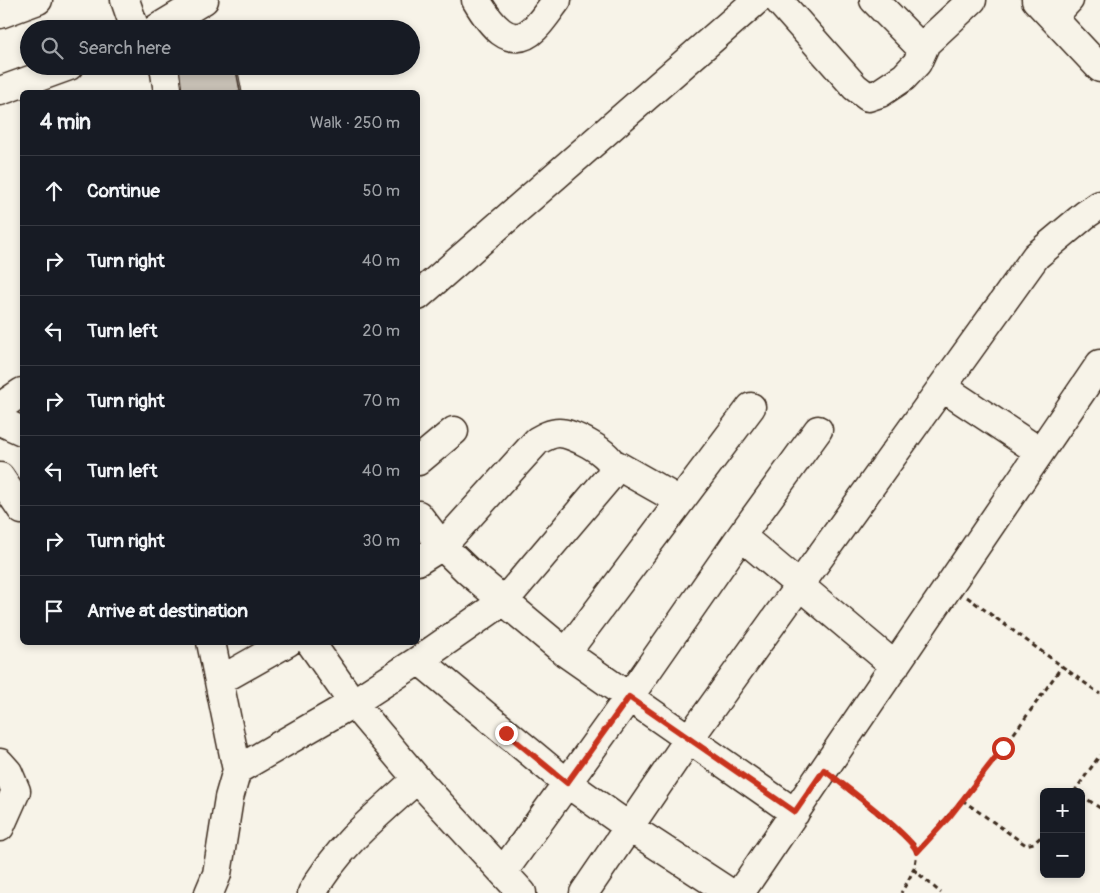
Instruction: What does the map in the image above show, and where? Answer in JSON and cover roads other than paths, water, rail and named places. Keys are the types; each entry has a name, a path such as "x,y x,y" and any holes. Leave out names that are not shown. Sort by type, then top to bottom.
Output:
{"street":[{"path":"0,14 38,0"},
{"path":"125,0 144,20"},
{"path":"167,20 204,0"},
{"path":"476,0 503,34 514,38 521,38 537,27 557,0"},
{"path":"420,294 757,0"},
{"path":"778,0 855,87 868,97 880,93 904,77 917,63 926,43 972,0"},
{"path":"874,0 922,49"},
{"path":"1053,6 1100,68"},
{"path":"0,91 44,75"},
{"path":"165,75 168,90"},
{"path":"584,893 689,738 1036,256 1085,215 1100,205"},
{"path":"740,893 1100,364"},
{"path":"942,387 1040,452"},
{"path":"0,407 20,393"},
{"path":"566,652 751,407"},
{"path":"0,421 20,430"},
{"path":"503,872 818,430"},
{"path":"420,460 454,431"},
{"path":"420,560 442,546 537,441 550,434 570,435 587,443 608,457 612,462 680,501"},
{"path":"237,770 353,702 419,660 505,600 610,476 613,468 612,462"},
{"path":"0,477 20,507"},
{"path":"420,518 442,546 468,571 566,652 795,812"},
{"path":"741,536 895,666"},
{"path":"209,893 216,874 228,798 237,770 212,645"},
{"path":"219,681 283,645"},
{"path":"312,645 353,702 417,780 522,893"},
{"path":"419,660 567,783 629,827 730,893"},
{"path":"0,763 8,772 16,791 0,827"},
{"path":"312,893 320,877 349,841 417,780"}]}
